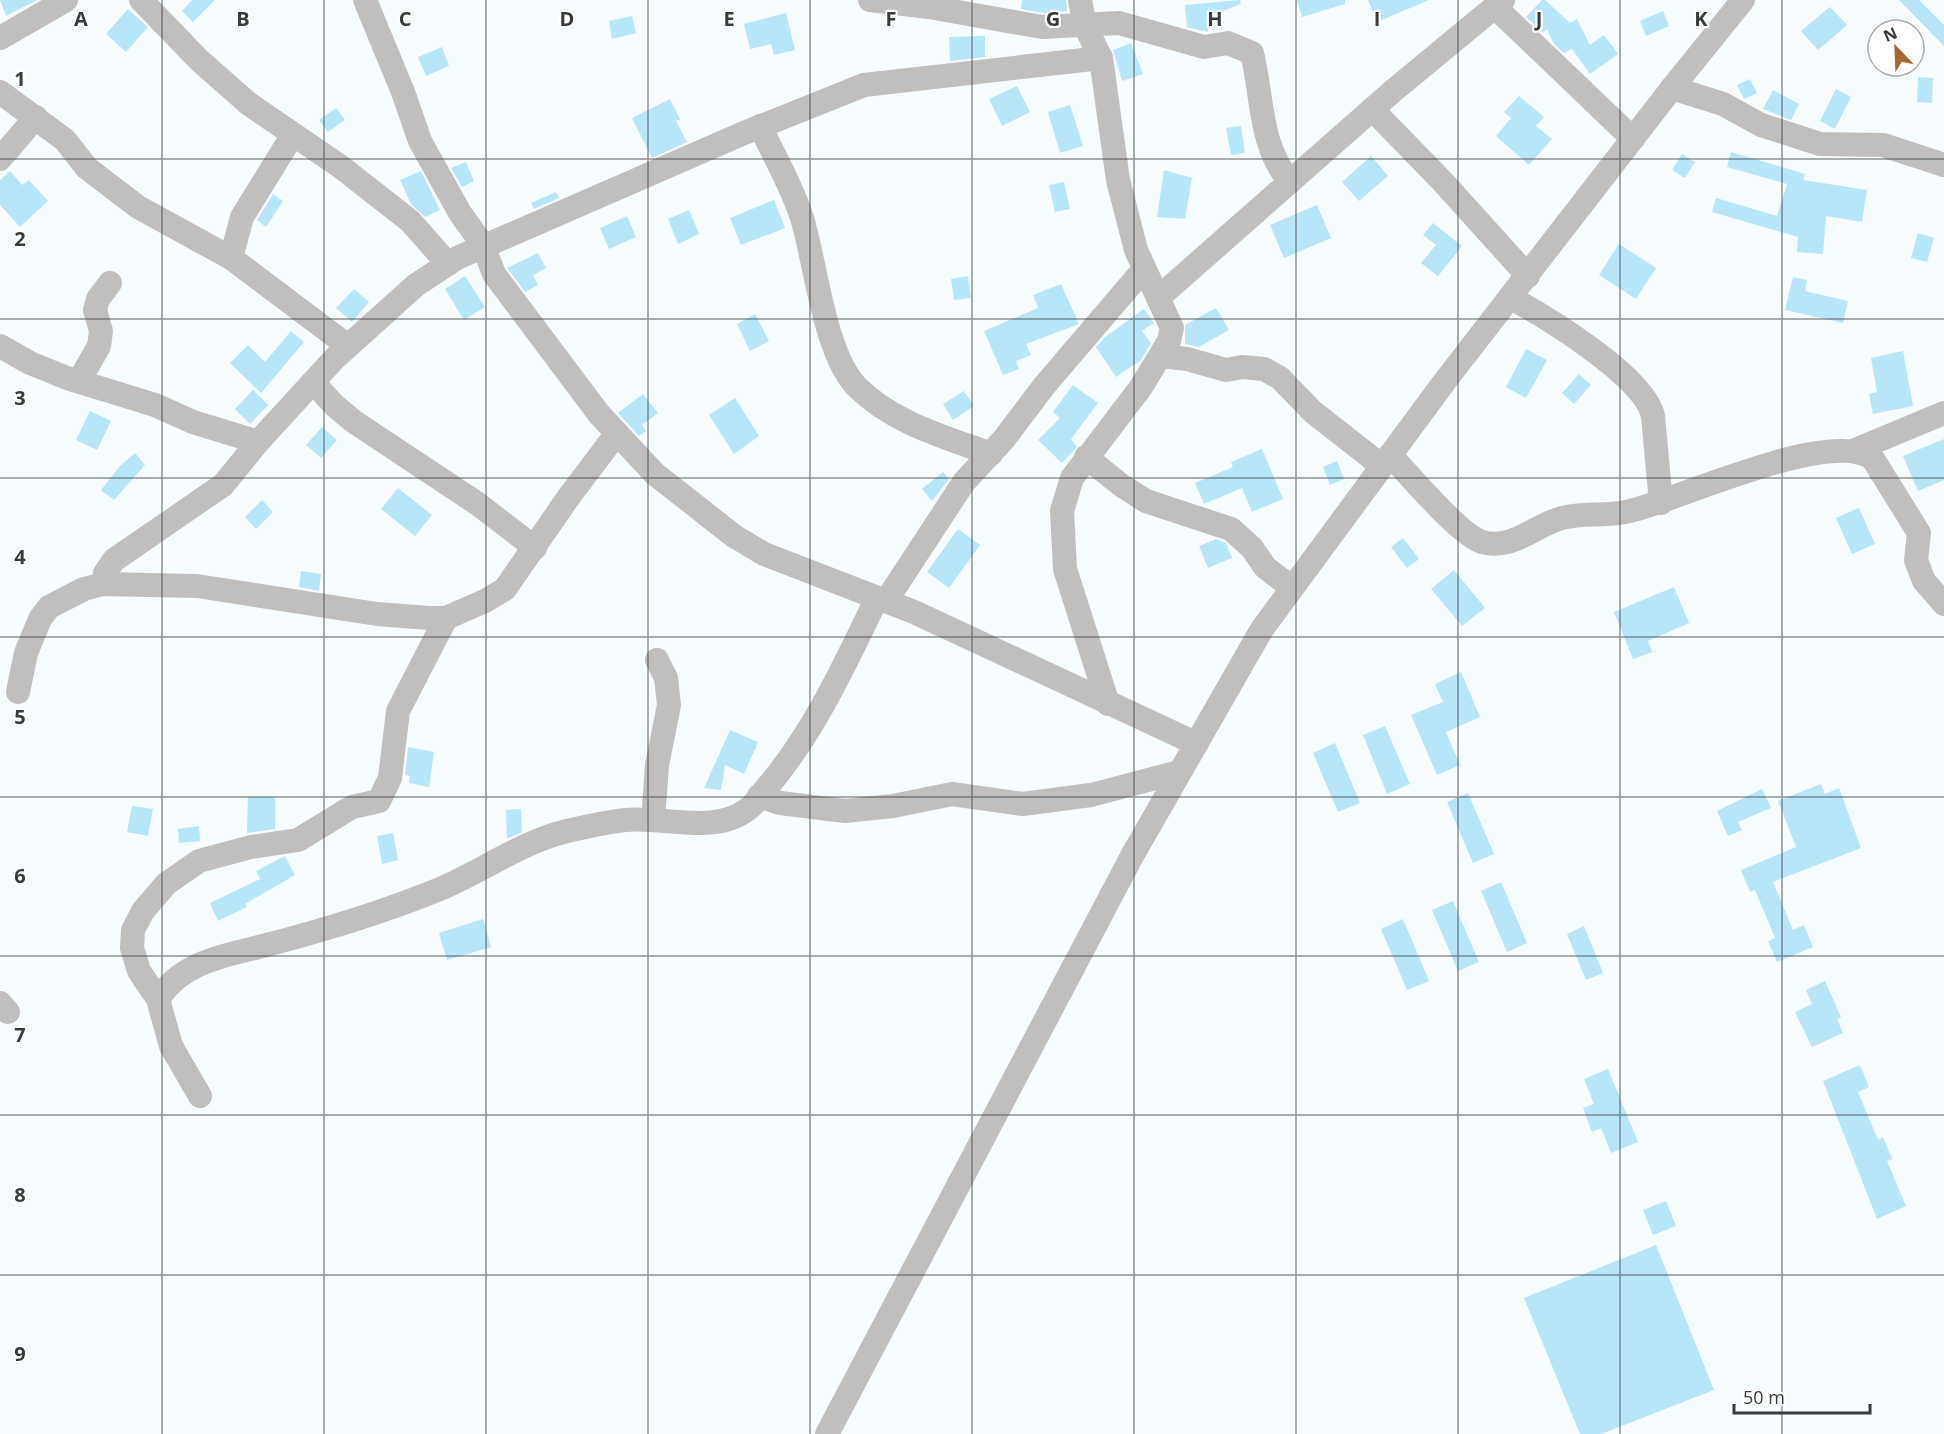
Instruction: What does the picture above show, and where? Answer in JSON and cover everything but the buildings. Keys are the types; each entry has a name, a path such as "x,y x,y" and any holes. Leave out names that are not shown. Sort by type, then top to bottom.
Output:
{"street":[{"path":"0,38 66,0"},
{"path":"141,0 199,60 249,104 292,136 340,167 410,221 448,264"},
{"path":"365,0 403,92 420,141 460,213 483,245 494,274 617,433 655,474 734,536 764,554 881,599 974,639 1195,743"},
{"path":"870,0 930,7 1042,27 1085,27 1119,23 1204,47 1228,43 1252,53 1267,142 1278,168 1290,182"},
{"path":"1080,0 1085,27 1101,58 1118,180 1144,269 1172,328 1169,341 1161,356 1071,478 1062,511 1065,569 1108,704"},
{"path":"827,1434 1179,772 1262,629 1386,460 1672,88 1743,0"},
{"path":"1158,298 1372,110 1499,3 1633,139"},
{"path":"103,584 105,573 114,560 223,485 258,442 313,382 348,346 416,285 483,245 760,126 864,85 1101,58"},
{"path":"1672,88 1723,104 1761,125 1820,144 1883,145 1944,165"},
{"path":"0,92 65,140 87,168 138,207 231,258 348,346"},
{"path":"1372,110 1443,182 1528,276"},
{"path":"0,159 36,117"},
{"path":"760,126 802,217 829,329 841,361 856,386 918,428 991,454"},
{"path":"231,258 242,217 292,136"},
{"path":"158,999 168,984 188,968 232,953 346,924 442,888 523,846 565,832 626,820 681,820 712,825 732,819 749,808 811,728 881,599 964,482 991,454 1051,378 1144,269"},
{"path":"79,381 99,346 101,331 95,310 98,299 110,283"},
{"path":"1511,298 1542,314 1588,347 1644,395 1651,405 1653,416 1661,503"},
{"path":"0,346 30,363 154,405 193,422 258,442"},
{"path":"1161,356 1187,359 1226,370 1242,367 1264,369 1280,378 1313,412 1386,460 1453,523 1480,542 1502,545 1562,518 1628,512 1661,503 1775,462 1827,451 1864,452 1873,459 1919,533 1916,560 1924,581 1944,604"},
{"path":"313,382 334,405 353,421 478,504 535,548"},
{"path":"1855,450 1944,413"},
{"path":"18,692 26,653 40,619 49,607 64,598 103,584 197,586 377,614 446,618 485,601 505,589 568,498 617,433"},
{"path":"1086,457 1121,485 1146,501 1231,529 1252,548 1265,567 1292,588"},
{"path":"200,1096 171,1046 158,999 139,971 132,948 133,930 142,910 166,884 199,861 251,847 298,840 352,807 379,801 390,778 398,711 446,618"},
{"path":"653,820 657,765 669,705 666,678 657,660"},
{"path":"759,796 780,803 845,811 865,811 952,795 1023,804 1091,795 1179,772"}]}
